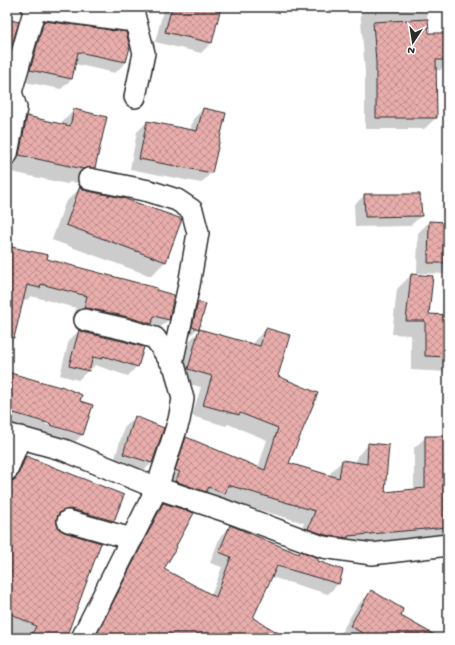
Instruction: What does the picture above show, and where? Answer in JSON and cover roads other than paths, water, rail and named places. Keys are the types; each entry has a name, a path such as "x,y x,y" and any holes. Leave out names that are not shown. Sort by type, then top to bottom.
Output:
{"street":[{"path":"7,154 16,108 11,92 33,8 126,20 134,9"},
{"path":"134,9 144,53 135,97"},
{"path":"90,179 149,191 177,200 192,210 198,233 189,285 172,363"},
{"path":"82,638 157,488 179,420 183,398 175,368 155,338 125,329 85,320"},
{"path":"7,470 14,436 64,450 157,488 226,511 323,547 372,554 448,545"},
{"path":"68,521 132,539"}]}
